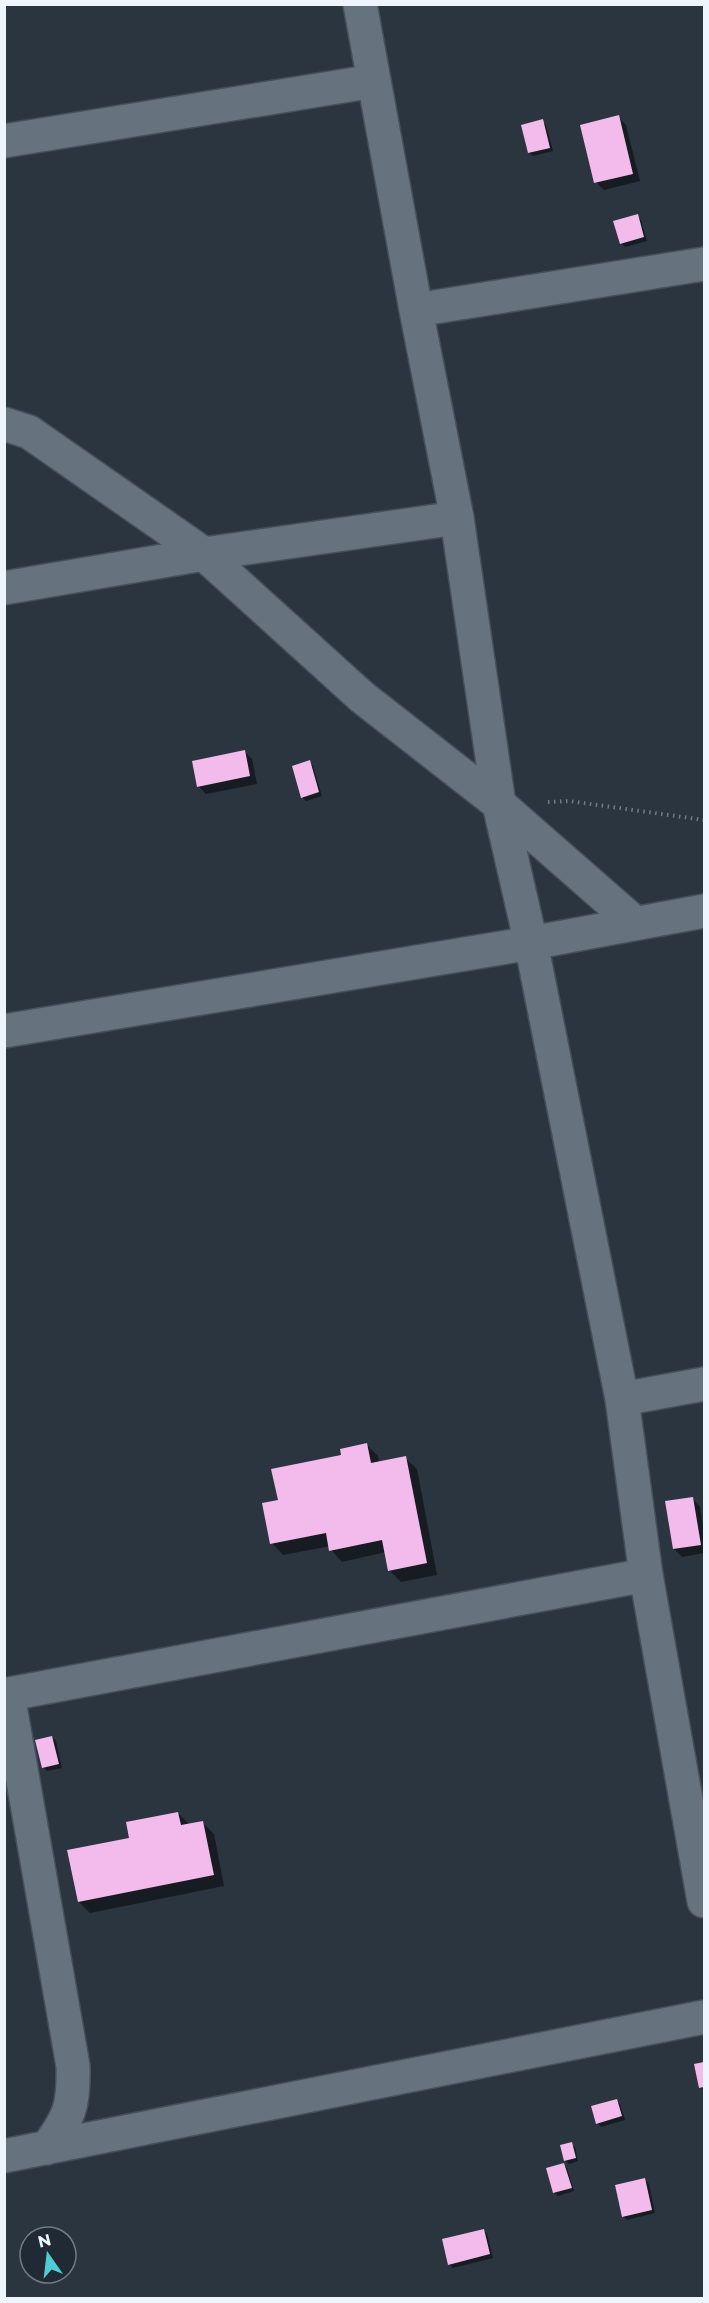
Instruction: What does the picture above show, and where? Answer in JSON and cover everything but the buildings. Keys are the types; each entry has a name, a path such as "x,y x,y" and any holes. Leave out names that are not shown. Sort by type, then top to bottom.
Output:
{"street":[{"path":"360,4 456,518 499,804 531,942 622,1399 646,1575 705,1901"},
{"path":"4,141 374,81"},
{"path":"416,310 705,264"},
{"path":"4,424 29,432 204,554 362,698 499,804 634,923"},
{"path":"4,588 204,554 456,518"},
{"path":"4,1031 531,942 705,910"},
{"path":"622,1399 705,1384"},
{"path":"47,2148 65,2124 74,2095 73,2066 6,1695 646,1575"},
{"path":"4,2156 705,2017"}],"path":[{"path":"499,804 569,801 705,820"}]}
